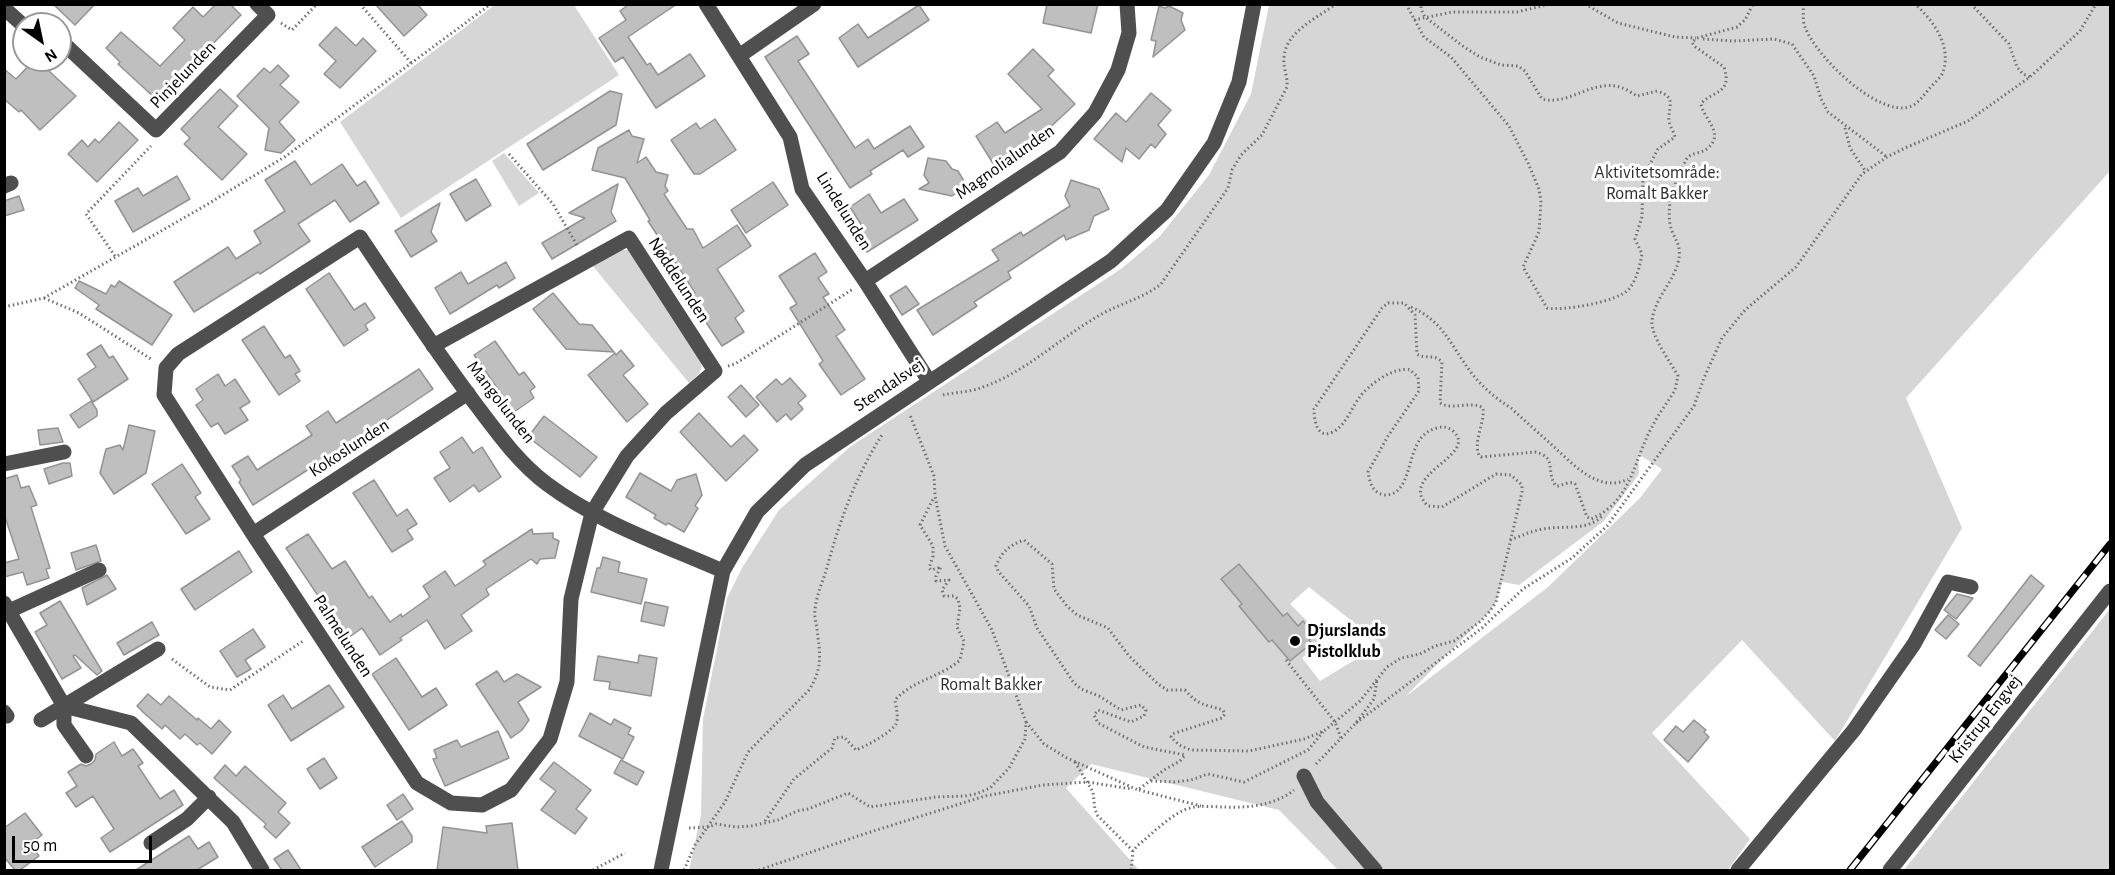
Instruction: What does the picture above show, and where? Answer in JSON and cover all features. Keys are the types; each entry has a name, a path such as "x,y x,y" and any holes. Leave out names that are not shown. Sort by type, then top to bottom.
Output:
{"street":[{"name":"Lindelunden","path":"706,4 790,137 802,189 929,381"},
{"path":"739,56 814,4"},
{"name":"Magnolialunden","path":"865,281 1060,152 1095,113 1118,70 1129,33 1127,4"},
{"name":"Stendalsvej","path":"661,870 723,571 757,512 806,465 1111,261 1167,210 1214,143 1239,82 1254,4"},
{"name":"Pinjelunden","path":"72,51 156,130 262,10"},
{"name":"Mangolunden","path":"166,368 178,354 360,237 434,346 507,446 546,483 592,513 723,571"},
{"name":"Nøddelunden","path":"434,346 629,238 716,371"},
{"name":"Palmelunden","path":"166,368 164,395 317,632 417,783 451,803 482,805 511,790 550,740 567,682 571,598 592,513"},
{"path":"592,513 627,456 666,413 716,371"},
{"name":"Kokoslunden","path":"253,534 468,393"},
{"path":"4,464 64,452"},
{"path":"86,756 64,725 64,706 7,607 99,570"},
{"path":"1738,870 1854,730 1914,644 1948,582 1971,587"},
{"name":"Kristrup Engvej","path":"1890,870 2110,591"},
{"path":"40,720 158,648"},
{"path":"64,706 131,723 234,822 262,870"},
{"path":"1304,776 1317,802 1375,870"},
{"path":"152,843 187,819 208,797"}],"path":[{"path":"262,10 292,30 317,4"},
{"path":"360,4 412,64"},
{"path":"4,307 44,298 203,207 286,156 491,4"},
{"path":"1406,4 1424,37 1451,57 1509,126 1528,163 1539,189 1541,202 1539,232 1523,267 1547,308 1564,309 1614,298 1628,290 1642,254 1635,239 1642,217 1643,177 1658,149 1675,137 1668,121 1672,106 1668,96 1658,91 1637,96 1619,87 1594,87 1560,100 1542,99 1525,71 1518,66 1501,65 1480,57 1464,47 1425,17 1421,4"},
{"path":"1414,20 1452,12 1517,12 1550,4"},
{"path":"1585,4 1618,23 1675,37 1733,41 1774,39 1792,44 1814,76 1825,107 1844,126 1887,157"},
{"path":"1510,540 1541,529 1593,523 1608,511 1625,488 1652,426 1675,390 1678,376 1651,324 1654,310 1677,265 1679,255 1678,243 1671,227 1669,213 1673,186 1690,154 1701,153 1713,143 1714,128 1702,110 1701,104 1717,95 1723,88 1726,77 1724,67 1692,42 1697,38 1737,27 1745,20 1753,4"},
{"path":"1803,4 1803,25 1812,43 1852,86 1881,103 1902,108 1910,107 1918,101 1943,73 1946,47 1929,16 1915,4"},
{"path":"1971,4 2009,44 2017,67 2023,74 2030,77"},
{"path":"1131,870 1133,851 1176,815 1188,808 1201,806 1244,808 1278,800 1293,791 1304,776 1356,723 1482,628 1523,589 1572,558 1607,526 1621,509 1694,406 1722,338 1745,310 1796,267 1866,172 1887,157 1968,121 2030,77 2080,32 2096,4"},
{"path":"1844,126 1850,148 1866,172"},
{"path":"115,256 86,214 154,143 156,130"},
{"path":"509,154 553,204 587,261"},
{"path":"716,371 735,364 865,281"},
{"path":"44,298 79,313 166,368"},
{"path":"1151,781 1175,782 1191,780 1208,774 1244,782 1308,750 1324,731 1360,701 1387,667 1401,658 1420,654 1463,635 1490,611 1496,602 1522,485 1511,475 1496,474 1442,507 1431,508 1423,499 1421,486 1427,476 1456,449 1456,436 1446,427 1439,427 1427,431 1416,446 1404,481 1397,492 1384,495 1371,486 1368,472 1388,436 1419,391 1418,377 1410,369 1398,369 1387,374 1360,396 1344,422 1335,431 1324,433 1316,427 1314,409 1382,308 1389,303 1397,302 1408,306 1426,314 1439,325 1469,370 1483,386 1583,472 1598,480 1613,484 1630,478"},
{"path":"1408,306 1415,315 1417,354 1435,356 1442,362 1440,403 1447,406 1478,405 1483,408 1484,416 1477,445 1481,457 1535,452 1542,454 1548,459 1556,486 1567,483 1575,484 1587,517 1591,519 1608,511 1621,509"},
{"path":"903,414 911,410 912,420 934,476 935,496 945,546 992,630 1026,722 1044,744 1075,762 1138,790"},
{"path":"684,870 695,845 724,802 748,752 809,690 816,679 820,653 815,611 836,535 860,472 885,431"},
{"path":"763,823 794,779 829,750 836,738 844,737 856,750 876,740 896,726 897,698 912,686 960,660 964,641 957,627 959,603 954,596 947,597 942,590 949,580 936,581 941,567 929,569 933,546 920,525 935,496"},
{"path":"1138,790 1180,761 1185,755 1144,747 1098,723 1094,715 1098,710 1131,722 1144,716 1146,710 1141,705 1121,710 1074,683 1037,628 1029,606 998,571 996,566 998,560 1010,545 1024,540 1044,555 1052,564 1054,589 1067,606 1077,615 1108,628 1129,656 1158,684 1167,690 1185,690 1192,700 1223,710 1225,714 1222,718 1172,734 1179,745 1191,750 1250,751 1304,739 1324,731"},
{"path":"158,648 210,687 230,690 317,632"},
{"path":"1286,660 1335,722 1341,738"},
{"path":"1356,723 1374,699 1377,678"},
{"path":"689,828 709,827 716,824 736,827 778,820 848,793 870,807 936,797 976,794 990,788 1009,768 1025,739 1026,722"},
{"path":"1075,762 1093,792 1098,816 1133,851"},
{"path":"759,870 985,796 1043,785 1087,782 1138,790 1201,806"},
{"path":"593,870 625,853"}],"green space":[{"path":"496,4 574,5 619,75 401,218 340,122"},
{"path":"1269,5 2110,5 2110,171 1906,398 1962,528 1835,741 1742,640 1652,733 1750,839 1728,870 1338,870 1279,810 1091,764 1066,788 1139,870 689,870 701,815 703,719 727,598 742,568 779,510 851,446 1121,269 1160,236 1209,175 1251,94","holes":["1638,454 1662,469 1640,498 1548,587 1405,697 1490,611 1496,602 1502,582 1519,585 1604,521 1639,474","1309,587 1381,644 1320,681 1302,658 1325,639 1290,604"]},
{"path":"504,153 539,193 519,206 492,161"},
{"path":"621,250 629,250 701,360 701,370 689,383 592,265"},
{"path":"2110,609 2110,870 1904,870"}],"building":[{"path":"53,4 95,4 75,25 72,22 72,12 61,12"},
{"path":"216,4 230,4 241,15 157,100 118,64 120,62 106,48 121,32 160,66 185,40 173,28 193,7 203,17"},
{"path":"375,4 417,4 427,15 404,36"},
{"path":"629,4 677,4 628,37 647,65 650,63 658,75 690,54 705,76 656,108 623,57 615,62 599,38 626,20 620,11"},
{"path":"1047,4 1098,4 1091,33 1043,23"},
{"path":"919,5 929,20 858,67 839,38 858,24 868,38"},
{"path":"1159,6 1165,8 1169,6 1183,13 1181,20 1185,30 1153,57 1156,41 1151,40"},
{"path":"336,27 356,46 363,38 376,51 340,88 324,74 336,61 319,45"},
{"path":"797,36 809,54 798,61 855,148 868,139 874,149 910,126 924,147 908,157 903,150 870,171 872,174 850,188 765,57"},
{"path":"1033,49 1054,70 1048,76 1075,104 1043,134 1045,138 997,170 976,136 997,122 1005,133 1042,109 1008,74"},
{"path":"278,65 289,76 280,85 299,102 279,122 295,140 281,153 265,150 269,128 237,96 264,68 270,73"},
{"path":"4,69 16,79 23,72 50,72 76,96 40,130 21,110 19,112 4,99"},
{"path":"220,89 238,106 218,127 247,154 222,180 184,144 190,138 181,129"},
{"path":"610,91 622,94 616,125 543,170 527,144"},
{"path":"1151,93 1171,110 1158,125 1166,134 1155,148 1151,144 1139,159 1126,148 1122,162 1094,139 1116,113 1126,122"},
{"path":"715,119 736,150 700,174 694,174 671,140 696,123 700,129"},
{"path":"119,122 138,140 97,182 68,154 82,140 88,147 95,139 99,143"},
{"path":"629,130 632,136 644,139 637,163 646,157 656,172 668,175 665,186 668,191 664,194 687,229 693,229 703,248 737,225 751,246 717,269 744,311 735,318 744,332 722,346 689,297 695,293 648,221 650,220 625,178 592,170 598,148"},
{"path":"928,158 946,161 952,169 958,171 967,186 952,196 919,189 929,183 924,175"},
{"path":"295,161 311,185 342,164 357,186 365,181 379,203 350,222 335,200 298,224 310,241 260,274 258,272 194,312 174,282 228,247 236,259 261,243 254,231 285,211 265,180"},
{"path":"177,176 190,199 133,232 115,201 138,188 143,196"},
{"path":"476,179 491,205 466,221 450,194"},
{"path":"1071,180 1099,189 1109,209 1094,216 1089,230 1066,240 1064,235 1008,272 1011,278 974,302 977,306 933,335 917,310 999,260 992,250 1021,232 1023,236 1070,206 1065,196"},
{"path":"773,182 788,205 746,233 731,210"},
{"path":"618,184 611,212 616,221 552,259 542,243 585,218 569,213"},
{"path":"869,194 881,213 904,199 918,220 867,252 854,232 862,226 850,207"},
{"path":"19,196 24,210 4,216 4,201"},
{"path":"440,203 431,232 437,241 411,257 395,231"},
{"path":"815,253 827,272 818,278 829,294 823,297 845,330 836,336 865,379 841,395 819,364 823,361 790,308 797,304 779,276"},
{"path":"506,262 515,278 499,288 497,285 450,314 435,288 461,272 468,284"},
{"path":"329,273 354,310 365,303 375,318 365,325 368,330 344,346 306,289"},
{"path":"79,281 106,294 111,285 115,287 119,281 172,315 152,345 96,309 99,305 75,288"},
{"path":"906,286 919,304 902,315 890,296"},
{"path":"553,293 579,324 592,325 614,352 566,349 533,309"},
{"path":"264,326 285,358 290,355 300,371 295,374 300,381 279,395 242,340"},
{"path":"495,341 519,375 524,372 535,387 530,391 534,398 514,412 474,355"},
{"path":"101,345 109,358 113,356 128,379 93,402 78,379 96,367 87,354"},
{"path":"621,350 634,366 623,375 648,404 627,422 588,375"},
{"path":"419,369 433,389 329,459 309,469 253,505 232,466 248,456 257,470 312,435 306,426 328,411 336,423"},
{"path":"218,374 225,386 235,379 250,402 240,408 248,420 225,434 218,423 211,427 196,405 203,400 196,389"},
{"path":"790,378 806,396 798,403 803,409 791,420 786,414 777,422 756,397 776,379 782,385"},
{"path":"741,385 759,405 746,417 728,397"},
{"path":"91,401 97,410 97,416 79,428 70,415"},
{"path":"699,413 731,447 744,435 758,450 726,481 680,432"},
{"path":"544,416 597,457 580,477 528,437"},
{"path":"129,425 155,431 146,473 114,494 100,473 106,449 120,445 123,450"},
{"path":"58,428 63,442 40,445 38,430"},
{"path":"462,437 473,453 482,447 501,477 479,492 474,485 450,502 434,478 450,468 440,452"},
{"path":"70,463 72,476 49,484 44,469"},
{"path":"182,464 201,493 195,497 210,519 186,534 152,484"},
{"path":"640,473 671,491 677,480 696,474 702,495 695,506 698,508 684,532 654,518 656,515 626,497"},
{"path":"17,475 21,488 29,486 37,505 31,507 50,568 46,569 49,578 27,585 23,572 4,577 4,563 19,559 4,514 4,479"},
{"path":"374,480 397,516 407,509 417,524 407,530 413,539 392,552 353,493"},
{"path":"532,529 533,534 553,533 553,538 559,541 555,558 540,559 537,564 531,559 486,589 489,595 461,615 472,631 445,649 427,620 380,655 362,628 344,641 332,623 335,621 286,548 308,534 332,569 345,561 369,598 372,596 390,622 401,614 402,617 430,597 423,586 445,571 455,586 486,565 483,561"},
{"path":"96,545 101,561 76,570 71,553"},
{"path":"239,551 252,572 195,610 181,589"},
{"path":"603,557 620,562 618,572 647,579 641,604 591,592 597,568 600,568"},
{"path":"1239,564 1283,616 1287,613 1298,626 1303,621 1315,635 1309,640 1312,643 1290,661 1272,640 1269,642 1239,606 1242,604 1221,579"},
{"path":"107,575 116,589 87,605 82,588"},
{"path":"2031,575 2044,586 1980,666 1968,656"},
{"path":"1957,594 1973,598 1956,619 1944,610"},
{"path":"60,601 102,671 97,675 75,655 73,656 81,668 62,679 35,632 47,625 40,613"},
{"path":"645,602 668,607 664,626 641,621"},
{"path":"1948,615 1959,624 1946,639 1935,630"},
{"path":"152,622 159,635 124,655 117,643"},
{"path":"253,629 265,647 245,660 251,669 237,677 220,651"},
{"path":"639,655 657,658 651,696 609,689 610,682 594,680 598,656 638,663"},
{"path":"396,658 422,697 436,688 447,705 409,730 372,674"},
{"path":"497,671 504,682 517,674 541,687 518,702 529,720 522,730 511,738 476,684"},
{"path":"329,685 344,707 291,741 268,705 283,695 292,709"},
{"path":"148,694 161,705 169,696 211,729 219,720 231,732 212,754 185,734 180,739 165,725 162,729 144,713 137,706"},
{"path":"590,713 611,725 614,719 631,728 628,734 634,737 623,759 579,736"},
{"path":"1694,720 1706,730 1704,732 1709,737 1688,762 1664,740 1676,726 1683,732"},
{"path":"498,731 509,758 445,786 433,759 437,758 434,750 457,740 461,747"},
{"path":"114,742 122,756 133,749 143,763 138,766 160,799 174,790 183,805 110,852 101,838 114,829 93,796 76,807 66,793 77,786 68,772 81,764 86,766 91,764 96,754"},
{"path":"324,758 337,778 320,789 307,769"},
{"path":"621,760 644,772 637,785 614,773"},
{"path":"554,762 591,790 576,809 587,818 575,834 541,810 556,791 540,779"},
{"path":"225,765 236,776 245,766 286,803 278,812 290,823 276,838 264,827 266,824 214,778"},
{"path":"403,794 413,809 397,820 387,805"},
{"path":"25,813 42,835 30,844 39,856 20,870 15,870 4,857 4,828"},
{"path":"402,821 412,836 412,842 375,867 362,847"},
{"path":"512,823 518,870 437,870 443,827 487,833 486,826"},
{"path":"189,836 198,849 209,842 218,857 197,870 136,870"},
{"path":"288,850 301,870 282,870 274,859"}],"railway":[{"path":"1850,870 2110,544"}],"place":[{"name":"Djurslands Pistolklub","path":"1295,641"}],"park label":[{"name":"Aktivitetsområde: Romalt Bakker","path":"1657,183"},
{"name":"Romalt Bakker","path":"991,685"}]}
